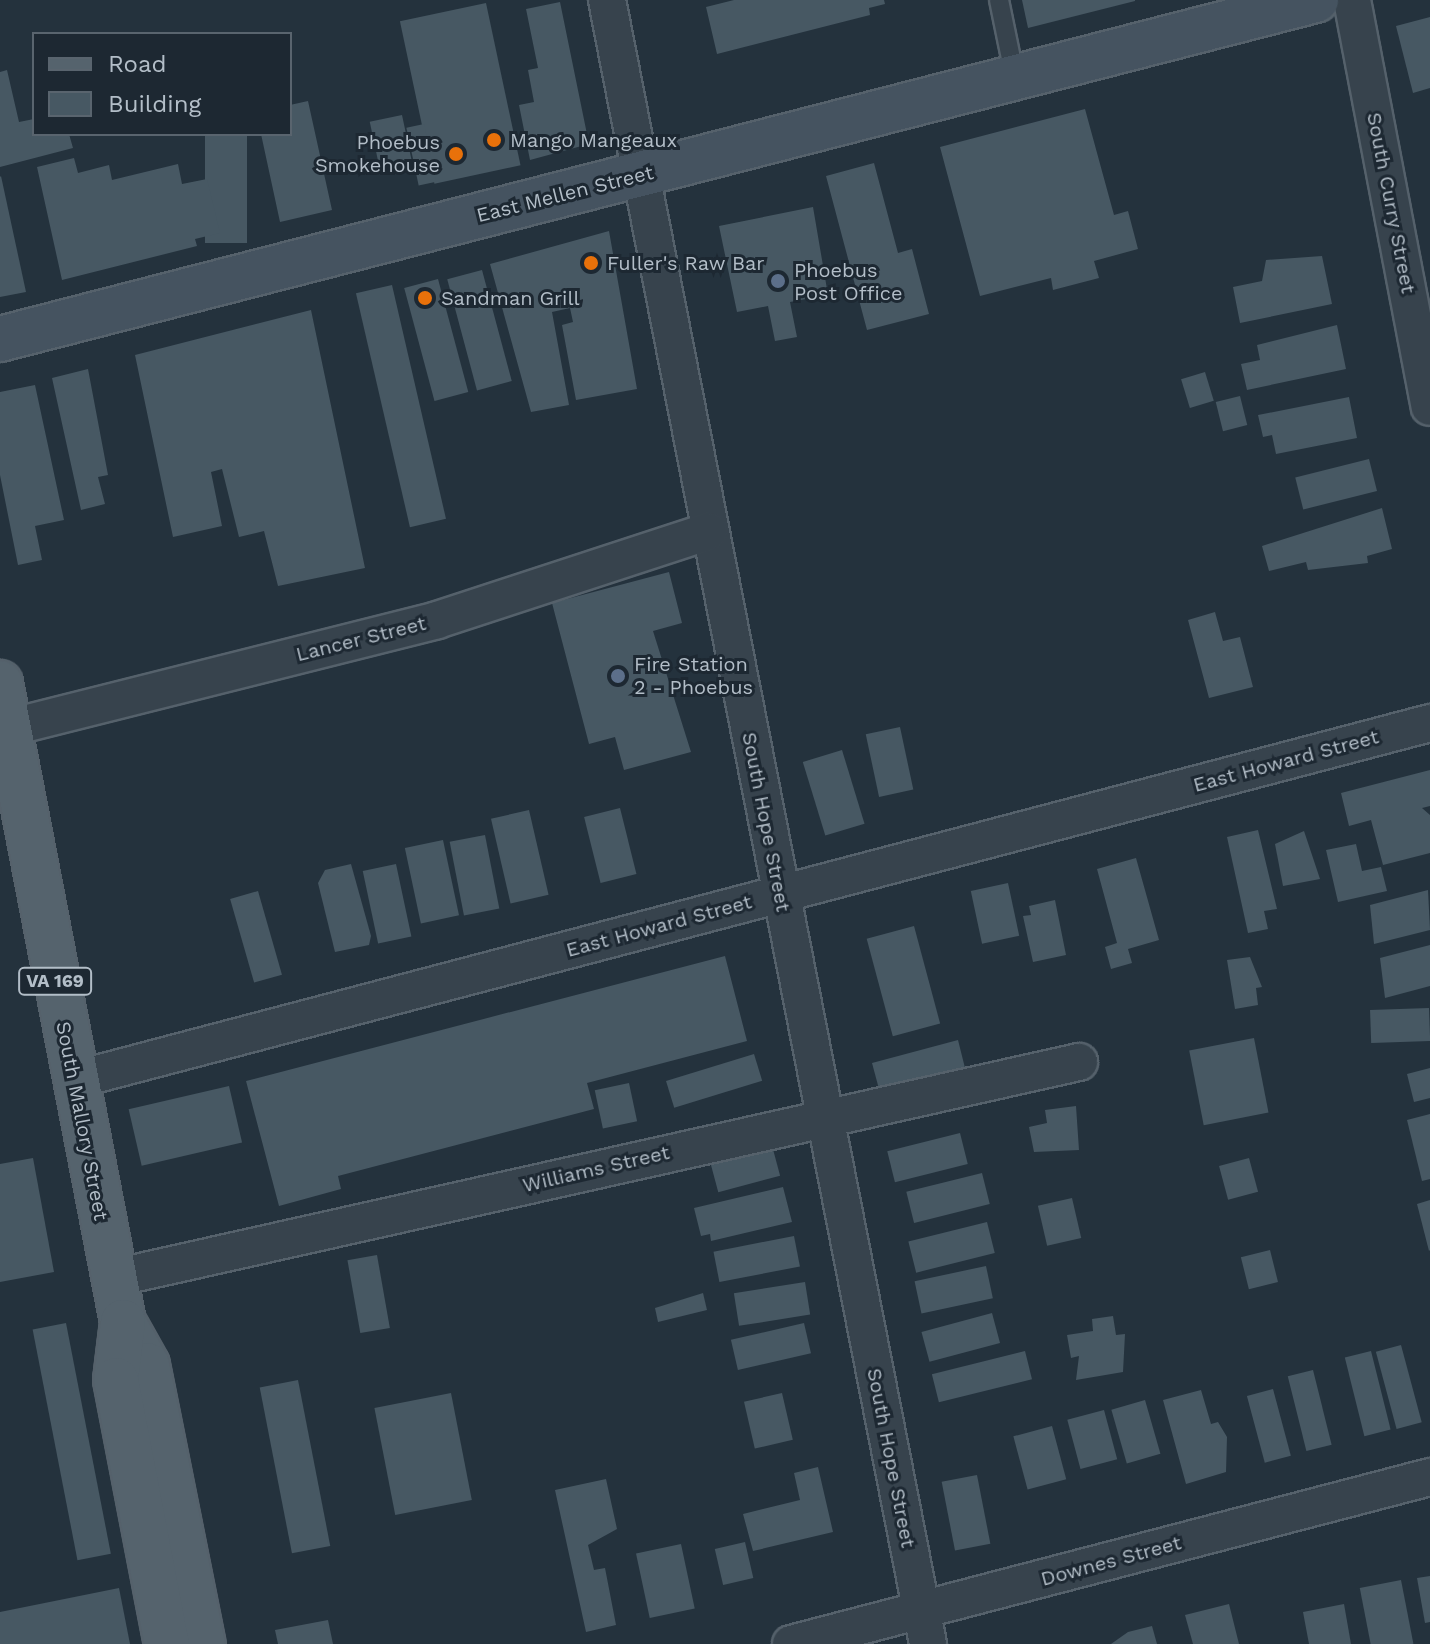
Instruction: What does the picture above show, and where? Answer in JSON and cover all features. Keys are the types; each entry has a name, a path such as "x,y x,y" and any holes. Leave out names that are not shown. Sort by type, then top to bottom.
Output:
{"main road":[{"name":"East Mellen Street","path":"0,339 1316,0"},
{"name":"South Mallory Street","path":"3,710 123,1322 150,1377 203,1644"},
{"name":"South Mallory Street","path":"123,1322 116,1380 167,1644"}],"street":[{"name":"South Hope Street","path":"607,0 645,174 709,531 925,1628"},
{"name":"South Curry Street","path":"1352,0 1430,407"},
{"name":"Lancer Street","path":"3,710 437,620 709,531"},
{"name":"East Howard Street","path":"74,1080 1430,723"},
{"name":"Williams Street","path":"114,1278 1079,1062"},
{"name":"Downes Street","path":"791,1644 925,1628 1430,1477"}],"lane":[{"path":"999,0 1015,78"}],"building":[{"path":"734,0 884,0 885,4 869,8 870,15 717,54 706,7"},
{"path":"1022,0 1135,0 1135,1 1028,28"},
{"path":"560,2 589,144 530,160 519,105 534,102 528,70 538,68 526,9"},
{"path":"486,3 521,165 434,184 400,21"},
{"path":"1430,17 1430,88 1413,93 1396,26"},
{"path":"7,70 19,122 32,119 32,136 70,136 73,148 0,167 0,72"},
{"path":"308,101 332,210 280,222 261,136 292,136 292,105"},
{"path":"1085,109 1114,215 1128,211 1138,249 1094,261 1099,278 1053,290 1051,278 980,296 940,147"},
{"path":"402,115 412,163 380,170 370,122"},
{"path":"424,124 436,182 419,185 406,128"},
{"path":"205,136 247,136 247,243 205,243"},
{"path":"74,158 78,173 109,165 112,180 178,164 182,184 207,179 220,233 195,239 197,246 62,280 37,167"},
{"path":"874,163 898,253 912,249 929,314 867,330 826,176"},
{"path":"0,177 26,292 0,297"},
{"name":"Phoebus Post Office","path":"813,207 828,295 790,302 797,337 775,341 768,306 737,312 719,226"},
{"path":"609,231 637,389 576,400 562,325 573,322 570,308 552,312 569,405 531,412 490,264"},
{"path":"1322,256 1332,304 1240,323 1233,287 1262,281 1266,260"},
{"path":"482,270 512,381 477,390 447,279"},
{"path":"438,279 468,392 434,401 404,288"},
{"path":"392,285 446,519 410,527 356,293"},
{"path":"311,310 365,568 278,586 264,531 239,537 222,469 211,472 222,526 173,537 135,355"},
{"path":"1337,325 1346,369 1247,390 1241,364 1260,360 1257,345"},
{"path":"88,369 108,475 98,477 105,504 81,510 52,378"},
{"path":"1205,372 1214,401 1190,408 1181,379"},
{"path":"35,385 64,520 35,526 42,560 18,565 0,475 0,392"},
{"path":"1240,396 1247,425 1223,431 1216,402"},
{"path":"1349,397 1357,438 1276,454 1272,435 1263,437 1258,415"},
{"path":"1369,459 1377,491 1303,509 1295,477"},
{"path":"1382,508 1392,549 1367,556 1368,563 1308,570 1306,562 1269,571 1262,546"},
{"name":"Fire Station 2 - Phoebus","path":"669,572 682,623 653,631 691,752 624,770 615,737 589,744 552,603"},
{"path":"1215,612 1223,641 1240,637 1253,687 1209,698 1188,620"},
{"path":"900,727 913,790 879,797 866,734"},
{"path":"842,750 865,824 825,836 803,762"},
{"path":"1430,770 1430,806 1422,808 1430,815 1430,853 1383,865 1371,820 1349,826 1341,793"},
{"path":"620,808 636,874 601,883 584,817"},
{"path":"529,810 549,895 511,904 491,819"},
{"path":"1258,830 1277,909 1264,911 1268,929 1248,933 1227,837"},
{"path":"1304,831 1320,879 1283,886 1275,844"},
{"path":"485,835 499,909 464,915 450,842"},
{"path":"443,840 459,915 421,923 405,848"},
{"path":"1356,844 1362,871 1381,867 1387,891 1338,902 1326,850"},
{"path":"1136,858 1159,940 1128,949 1132,963 1111,969 1105,947 1117,943 1097,869"},
{"path":"351,864 371,936 369,945 335,952 318,883 325,870"},
{"path":"396,864 411,936 378,943 363,871"},
{"path":"1008,883 1019,936 982,944 971,891"},
{"path":"1428,890 1430,930 1374,944 1370,905"},
{"path":"258,891 282,975 254,983 230,899"},
{"path":"1055,900 1066,955 1033,962 1023,916 1031,915 1029,906"},
{"path":"914,926 940,1024 893,1036 867,939"},
{"path":"1430,945 1430,986 1385,998 1380,958"},
{"path":"725,956 747,1041 587,1083 594,1109 338,1176 341,1189 279,1206 246,1081"},
{"path":"1250,957 1262,987 1256,988 1258,1005 1235,1009 1227,960"},
{"path":"1429,1008 1430,1041 1371,1043 1370,1010"},
{"path":"1254,1038 1269,1113 1204,1125 1189,1051"},
{"path":"958,1040 966,1072 883,1104 872,1063"},
{"path":"754,1054 762,1081 674,1108 666,1081"},
{"path":"1430,1068 1430,1098 1414,1102 1407,1074"},
{"path":"629,1083 637,1121 603,1128 595,1090"},
{"path":"229,1086 242,1143 142,1166 129,1109"},
{"path":"1076,1106 1079,1150 1034,1152 1029,1127 1047,1123 1045,1110"},
{"path":"1430,1114 1430,1179 1422,1181 1407,1120"},
{"path":"960,1133 968,1164 895,1182 887,1151"},
{"path":"770,1138 780,1176 718,1192 708,1155"},
{"path":"33,1158 54,1272 0,1282 0,1164"},
{"path":"1249,1158 1258,1192 1228,1200 1219,1166"},
{"path":"982,1173 990,1204 914,1223 906,1192"},
{"path":"783,1187 792,1222 711,1241 710,1234 701,1236 694,1208"},
{"path":"1072,1198 1081,1238 1047,1246 1038,1206"},
{"path":"1430,1200 1430,1250 1429,1251 1417,1204"},
{"path":"987,1222 995,1253 916,1273 908,1242"},
{"path":"794,1236 800,1266 719,1282 714,1252"},
{"path":"1270,1250 1278,1282 1249,1289 1241,1257"},
{"path":"377,1255 390,1328 360,1333 347,1260"},
{"path":"986,1266 993,1298 921,1313 915,1281"},
{"path":"805,1282 810,1315 739,1326 734,1293"},
{"path":"703,1293 707,1310 658,1322 655,1308"},
{"path":"992,1313 1000,1343 930,1362 921,1332"},
{"path":"1113,1316 1116,1335 1125,1334 1123,1372 1076,1380 1079,1356 1071,1358 1067,1335 1093,1331 1092,1319"},
{"path":"66,1323 111,1554 77,1560 33,1329"},
{"path":"804,1323 811,1353 738,1370 731,1340"},
{"path":"1401,1345 1422,1422 1397,1429 1376,1352"},
{"path":"1025,1351 1032,1379 939,1402 932,1374"},
{"path":"1371,1351 1391,1430 1364,1436 1345,1358"},
{"path":"1313,1370 1332,1445 1306,1451 1288,1376"},
{"path":"298,1380 330,1546 292,1553 260,1387"},
{"path":"1273,1389 1291,1456 1265,1463 1247,1396"},
{"path":"1201,1390 1211,1424 1218,1422 1227,1437 1226,1472 1186,1484 1163,1400"},
{"path":"451,1393 472,1500 395,1515 374,1408"},
{"path":"782,1393 793,1440 755,1449 744,1402"},
{"path":"1145,1400 1160,1454 1127,1463 1111,1410"},
{"path":"1104,1410 1117,1459 1080,1469 1067,1420"},
{"path":"1052,1426 1066,1479 1028,1489 1013,1436"},
{"path":"818,1467 833,1532 753,1551 743,1514 800,1500 794,1473"},
{"path":"977,1475 990,1544 955,1551 942,1482"},
{"path":"606,1479 617,1529 588,1545 594,1570 605,1568 616,1625 586,1632 555,1490"},
{"path":"745,1542 753,1578 723,1585 715,1549"},
{"path":"681,1544 695,1609 650,1618 636,1554"},
{"path":"1430,1576 1430,1622 1425,1623 1417,1578"},
{"path":"1401,1580 1413,1644 1371,1644 1360,1588"},
{"path":"119,1588 130,1644 0,1644 0,1612"},
{"path":"1229,1604 1239,1644 1193,1644 1185,1615"},
{"path":"1344,1604 1351,1644 1309,1644 1303,1612"},
{"path":"328,1620 333,1644 278,1644 275,1630"},
{"path":"1152,1626 1157,1644 1111,1644 1128,1632"}],"place":[{"name":"Mango Mangeaux","path":"494,140"},
{"name":"Phoebus Smokehouse","path":"456,154"},
{"name":"Fuller's Raw Bar","path":"591,263"},
{"name":"Phoebus Post Office","path":"778,281"},
{"name":"Sandman Grill","path":"425,298"},
{"name":"Fire Station 2 - Phoebus","path":"618,676"}]}
